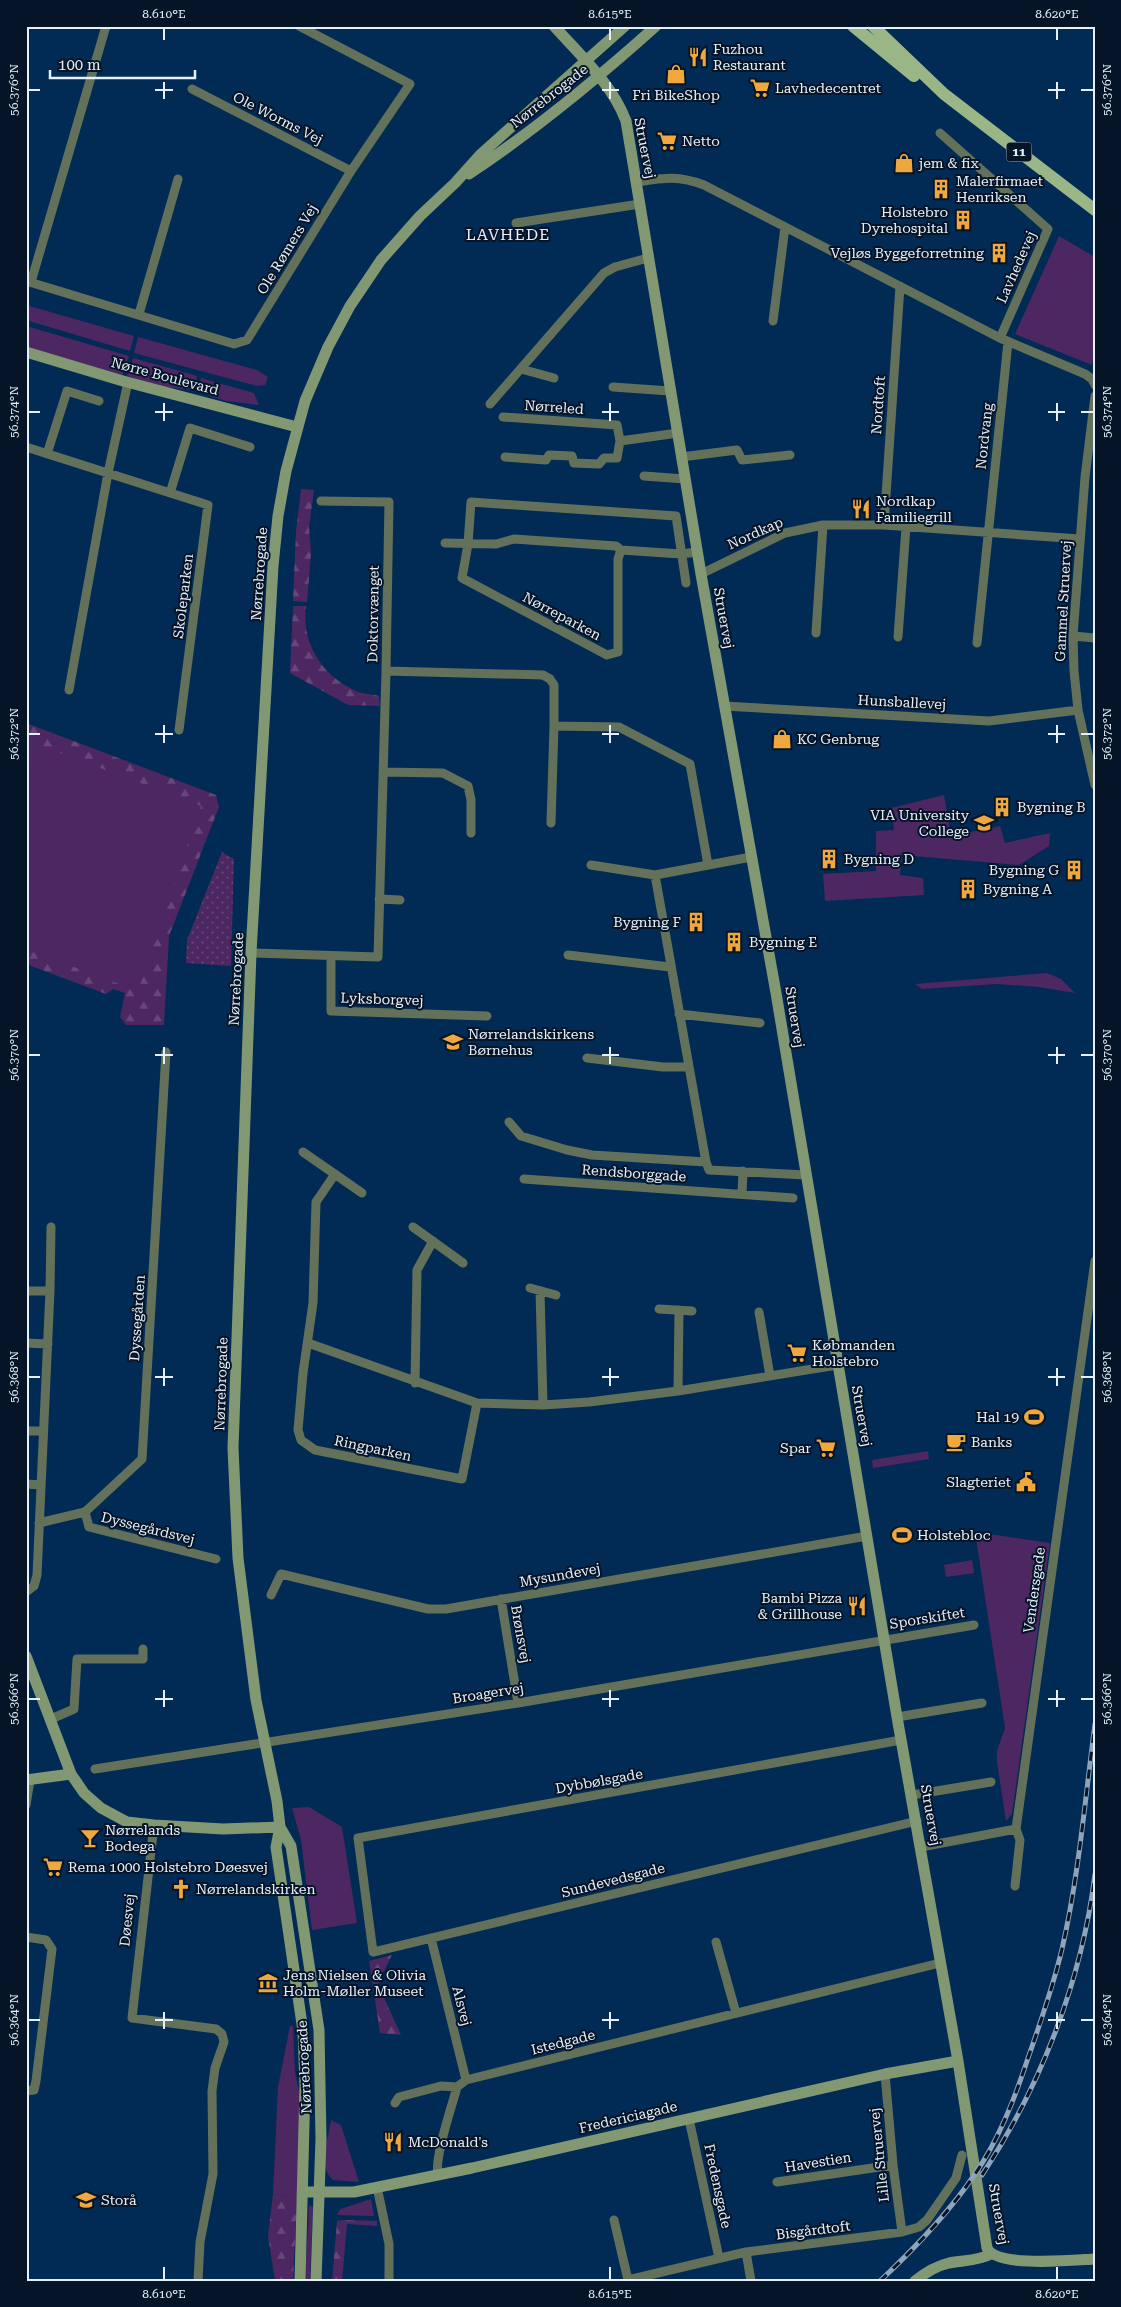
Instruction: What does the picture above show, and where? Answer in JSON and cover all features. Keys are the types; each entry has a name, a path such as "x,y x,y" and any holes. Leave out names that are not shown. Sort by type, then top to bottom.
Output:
{"main road":[{"name":"11","path":"853,26 913,76 944,94"},
{"name":"11","path":"873,26 944,94 1095,210"}],"street":[{"path":"29,282 106,26"},
{"name":"Ole Rømers Vej","path":"29,282 234,344 248,340 351,172 410,84 299,26"},
{"name":"Struervej","path":"554,26 599,76 619,102 626,121 697,552 776,993 897,1717 922,1847 987,2248 991,2254 1012,2260 1095,2259"},
{"name":"Nørrebrogade","path":"300,2281 305,2085 303,2031 276,1846 280,1827 277,1801 256,1700 238,1558 234,1448 252,954 273,566 278,516 286,471 305,401 328,347 350,306 381,260 420,216 455,183 481,154 625,26"},
{"name":"Nørrebrogade","path":"455,183 504,150 599,76 656,26"},
{"name":"Ole Worms Vej","path":"192,89 351,172"},
{"name":"Lavhedevej","path":"940,133 1048,229 1004,340"},
{"path":"636,182 673,177 690,179 704,184 1004,340 1085,374 1092,379 1095,385"},
{"path":"139,314 178,179"},
{"path":"516,223 640,204"},
{"path":"774,321 785,227"},
{"path":"490,404 604,273 615,267 648,258"},
{"name":"Nordtoft","path":"884,525 900,286"},
{"name":"Nordvang","path":"988,533 1004,340"},
{"name":"Nørre Boulevard","path":"26,352 128,382 297,427"},
{"path":"521,369 554,378"},
{"path":"69,690 108,473 128,382"},
{"path":"613,388 670,391"},
{"path":"47,454 67,390 99,401"},
{"name":"Gammel Struervej","path":"1095,396 1090,478 1080,540 1073,636 1078,710 1095,785"},
{"name":"Nørreled","path":"503,417 617,425 620,441"},
{"path":"170,493 190,428 250,446"},
{"path":"505,457 546,460 548,454 572,456 574,463 599,464 604,458 617,458 620,441 678,433"},
{"name":"Skoleparken","path":"26,447 208,505 179,730"},
{"path":"681,457 737,450 742,460 790,455"},
{"path":"644,476 685,479"},
{"name":"Doktorvænget","path":"321,501 389,502 386,671 543,675 550,679 554,685 551,824"},
{"name":"Nørreparken","path":"621,550 618,559 618,652 608,655 462,578 468,544 471,502 676,516 686,583"},
{"path":"816,633 824,525"},
{"name":"Nordkap","path":"701,574 785,533 824,525 884,525 1080,540"},
{"path":"898,637 906,527"},
{"path":"977,643 988,533"},
{"path":"445,543 496,544 514,539 616,546 621,550 681,554 697,552"},
{"path":"1073,636 1095,638"},
{"path":"252,954 378,958 386,671"},
{"name":"Hunsballevej","path":"724,706 989,721 1078,710"},
{"path":"554,726 618,727 690,764 708,865"},
{"path":"383,772 443,772 468,786 471,800 471,833"},
{"path":"591,865 655,875 751,857"},
{"name":"Rendsborggade","path":"655,875 688,1067 706,1162 710,1170 806,1175"},
{"path":"379,899 400,900"},
{"path":"568,955 670,967"},
{"name":"Lyksborgvej","path":"331,956 331,1011 487,1016"},
{"path":"679,1014 760,1023"},
{"name":"Dyssegården","path":"39,1523 85,1512 142,1459 166,1052"},
{"path":"587,1058 663,1067 688,1067"},
{"name":"Rendsborggade","path":"509,1122 521,1136 567,1150 592,1155 706,1162"},
{"path":"303,1152 362,1193"},
{"path":"742,1194 743,1171"},
{"name":"Ringparken","path":"336,1174 316,1202 313,1303 298,1430 301,1440 315,1450 462,1479 477,1403"},
{"name":"Rendsborggade","path":"524,1179 793,1198"},
{"path":"26,1592 34,1586 37,1575 48,1344 51,1227"},
{"path":"413,1227 463,1263"},
{"path":"415,1382 417,1270 433,1241"},
{"name":"Vendersgade","path":"1016,1886 1020,1840 1016,1829 1095,1261"},
{"path":"530,1288 556,1295"},
{"path":"26,1291 50,1291"},
{"path":"540,1291 543,1405"},
{"path":"659,1309 692,1311"},
{"path":"678,1391 679,1310"},
{"path":"759,1312 770,1376"},
{"path":"26,1343 48,1344"},
{"path":"308,1343 477,1403 543,1405 589,1402 678,1391 837,1364"},
{"path":"26,1431 43,1431"},
{"path":"26,1484 41,1485"},
{"name":"Dyssegårdsvej","path":"85,1512 88,1527 216,1559"},
{"name":"Mysundevej","path":"272,1595 282,1574 428,1609 446,1609 867,1536"},
{"name":"Brønsvej","path":"501,1599 518,1703"},
{"name":"Sporskiftet","path":"884,1639 974,1625"},
{"name":"Broagervej","path":"95,1769 518,1703 884,1639"},
{"path":"51,1719 74,1709 77,1658 143,1658 143,1649"},
{"path":"26,1656 71,1774 84,1793 110,1814 127,1822 154,1825 223,1829 280,1827"},
{"path":"897,1717 982,1703"},
{"name":"Dybbølsgade","path":"365,1894 358,1838 901,1740"},
{"path":"26,1805 28,1780 71,1774"},
{"path":"912,1795 990,1782"},
{"name":"Sundevedsgade","path":"365,1894 373,1952 917,1821"},
{"name":"Døesvej","path":"154,1825 132,2018 216,2029 222,2034 224,2042 215,2068 212,2091 213,2174 200,2242 198,2281"},
{"name":"Nørrebrogade","path":"280,1827 291,1846 319,2030 322,2086 316,2281"},
{"path":"922,1847 1016,1829"},
{"path":"26,1937 46,1940 52,1949 36,2081 34,2090 26,2091"},
{"name":"Alsvej","path":"431,1938 466,2080"},
{"path":"716,1942 736,2013"},
{"name":"Istedgade","path":"457,2087 466,2080 940,1962"},
{"name":"Fredericiagade","path":"303,2192 354,2192 438,2175 885,2074 958,2061"},
{"name":"Lille Struervej","path":"885,2074 893,2164 902,2232"},
{"path":"395,2103 399,2097 441,2086 457,2087 437,2169 438,2175"},
{"name":"Fredensgade","path":"689,2119 719,2258"},
{"name":"Bisgårdtoft","path":"628,2280 746,2252 902,2232 919,2227 927,2220 956,2178 962,2155"},
{"name":"Havestien","path":"776,2182 893,2164"},
{"path":"377,2187 389,2244 389,2281"},
{"path":"614,2220 628,2280"},
{"path":"746,2252 751,2281"},
{"path":"915,2281 933,2268 950,2263 980,2260 991,2254"}],"green space":[{"path":"1059,236 1095,257 1095,342 1092,365 1015,334"},
{"path":"26,305 134,336 130,351 26,320"},
{"path":"26,326 129,356 123,374 26,347"},
{"path":"138,337 257,370 268,377 265,385 257,386 134,353"},
{"path":"133,358 197,376 194,390 162,387 127,376"},
{"path":"201,378 254,393 259,405 226,401 196,391"},
{"path":"301,489 314,490 309,527 311,554 307,602 293,601 296,532"},
{"path":"293,606 306,606 305,620 307,633 316,657 324,667 344,685 361,693 379,696 380,706 348,705 290,673"},
{"path":"26,723 216,795 219,807 169,936 164,1025 126,1025 120,1017 125,993 113,989 106,994 26,964 26,949 138,991 201,806 26,740"},
{"path":"26,728 213,796 142,995 26,949"},
{"path":"944,795 951,836 1000,826 1005,843 1050,833 1049,846 1019,865 902,855 900,875 923,878 924,895 825,901 823,874 876,871 876,831 894,830 891,808"},
{"path":"222,852 234,859 231,966 186,963 187,940"},
{"path":"1047,973 1061,979 1075,993 1039,987 997,984 922,989 915,984"},
{"path":"928,1451 929,1459 873,1468 872,1460"},
{"path":"975,1532 1050,1543 1012,1814 1006,1821 997,1762 997,1751 1005,1728"},
{"path":"972,1560 974,1573 946,1577 944,1565"},
{"path":"309,1807 342,1827 357,1923 312,1930 301,1840 292,1808"},
{"path":"392,1955 378,1983 401,2035 380,2033 369,1961"},
{"path":"290,2026 293,2026 295,2072 300,2096 297,2197 273,2194 278,2087"},
{"path":"331,2120 341,2125 359,2182 333,2180 328,2174 325,2152"},
{"path":"273,2194 297,2197 293,2281 275,2281 268,2236"},
{"path":"371,2199 374,2216 337,2215 340,2209"},
{"path":"309,2205 313,2207 310,2281 305,2281"},
{"path":"337,2221 377,2221 377,2226 347,2224 342,2281 332,2281"}],"railway":[{"path":"880,2281 906,2256 965,2189 984,2161 1017,2090 1055,1977 1068,1921 1095,1724"},
{"path":"982,2175 1023,2105 1056,2031 1080,1953 1089,1914 1095,1874"}],"place":[{"name":"Fuzhou Restaurant","path":"698,57"},
{"name":"Fri BikeShop","path":"676,74"},
{"name":"Lavhedecentret","path":"760,88"},
{"name":"Netto","path":"667,141"},
{"name":"jem & fix","path":"904,163"},
{"name":"Malerfirmaet Henriksen","path":"941,189"},
{"name":"Holstebro Dyrehospital","path":"963,220"},
{"name":"Vejløs Byggeforretning","path":"999,253"},
{"name":"Nordkap Familiegrill","path":"861,509"},
{"name":"KC Genbrug","path":"782,739"},
{"name":"Bygning B","path":"1002,807"},
{"name":"VIA University College","path":"984,823"},
{"name":"Bygning D","path":"829,859"},
{"name":"Bygning G","path":"1074,870"},
{"name":"Bygning A","path":"968,889"},
{"name":"Bygning F","path":"696,922"},
{"name":"Bygning E","path":"734,942"},
{"name":"Nørrelandskirkens Børnehus","path":"453,1042"},
{"name":"Købmanden Holstebro","path":"797,1353"},
{"name":"Hal 19","path":"1034,1417"},
{"name":"Banks","path":"956,1442"},
{"name":"Spar","path":"826,1448"},
{"name":"Slagteriet","path":"1026,1482"},
{"name":"Holstebloc","path":"902,1535"},
{"name":"Bambi Pizza & Grillhouse","path":"857,1606"},
{"name":"Nørrelands Bodega","path":"90,1838"},
{"name":"Rema 1000 Holstebro Døesvej","path":"53,1867"},
{"name":"Nørrelandskirken","path":"181,1889"},
{"name":"Jens Nielsen & Olivia Holm-Møller Museet","path":"268,1983"},
{"name":"McDonald's","path":"393,2142"},
{"name":"Storå","path":"86,2200"}],"district":[{"name":"LAVHEDE","path":"508,234"}]}
